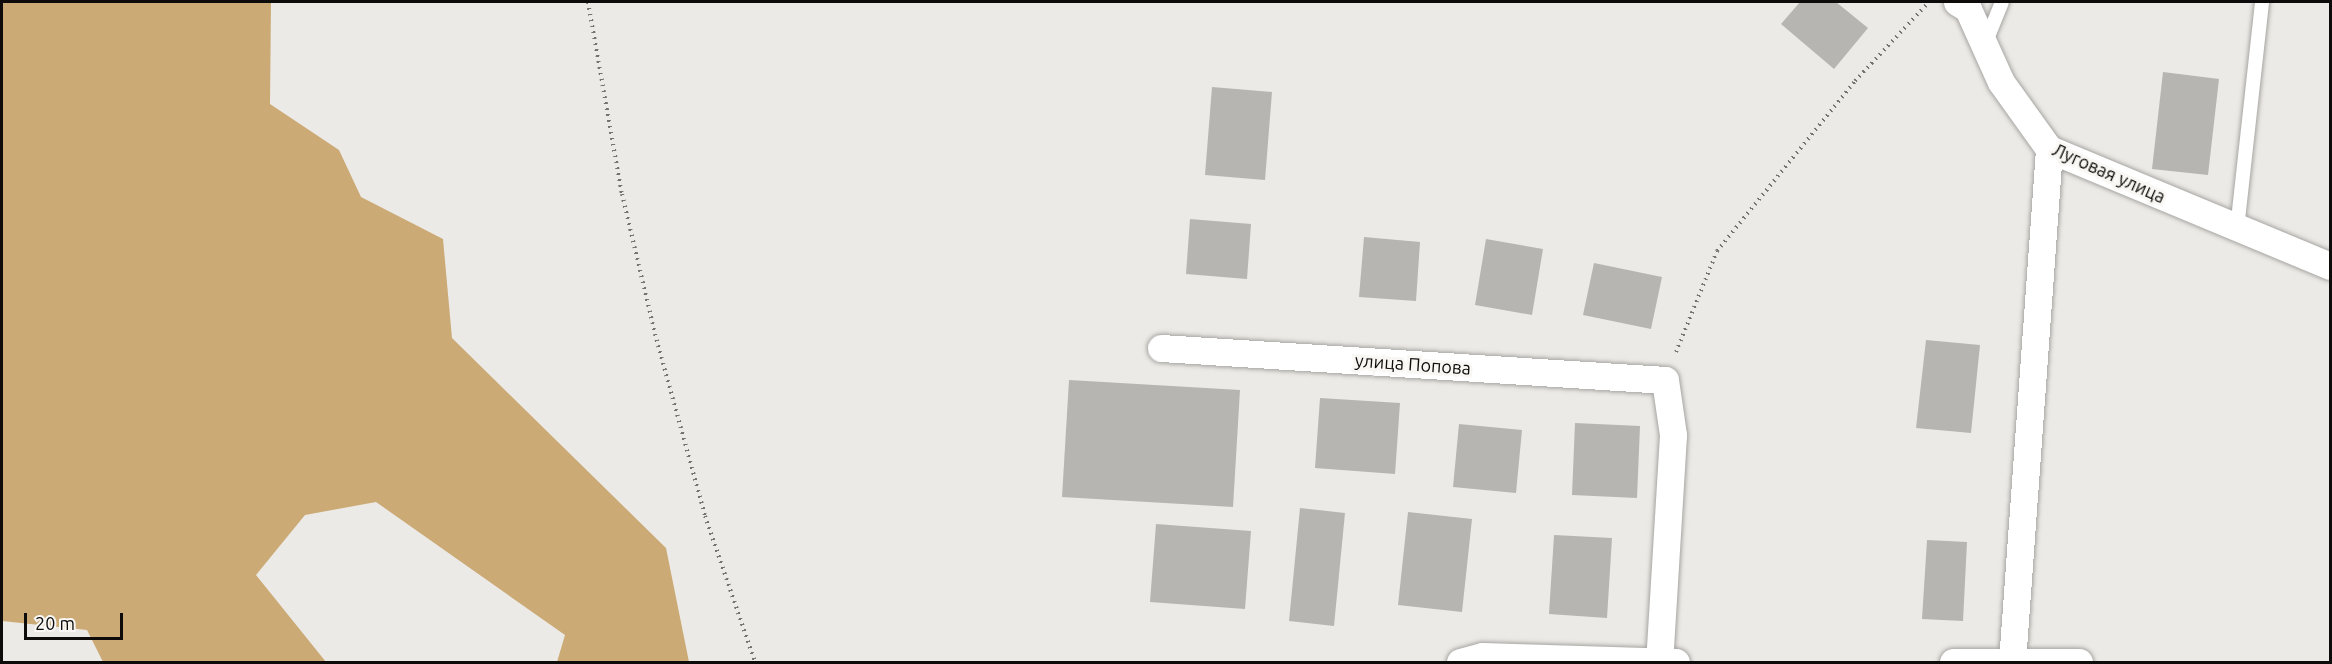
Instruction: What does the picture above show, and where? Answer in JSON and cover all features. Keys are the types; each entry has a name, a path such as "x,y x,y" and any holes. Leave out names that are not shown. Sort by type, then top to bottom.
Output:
{"street":[{"name":"Луговая улица","path":"1957,2 1968,9 2001,82 2049,149 2237,229 2331,266"},
{"path":"2012,661 2049,149"},
{"name":"улица Попова","path":"1161,348 1665,380"},
{"path":"1659,662 1673,435 1665,380"},
{"path":"1460,663 1482,656 1676,663"},
{"path":"1953,663 2012,661 2079,663"}],"lane":[{"path":"1985,46 2002,2"},
{"path":"2237,229 2262,2"}],"path":[{"path":"588,2 622,194 656,334 705,516 755,663"},
{"path":"1665,380 1717,251 1855,81 1930,2"}],"shaded area":[{"path":"2,2 271,2 270,104 339,150 361,197 443,239 452,338 666,548 689,662 557,662 565,635 376,502 305,515 256,575 326,662 103,662 87,630 2,621"}],"building":[{"path":"1800,2 1836,2 1868,28 1834,69 1781,24"},
{"path":"2163,72 2219,79 2208,175 2152,169"},
{"path":"1212,87 1272,92 1265,180 1205,175"},
{"path":"1190,219 1251,224 1247,279 1186,274"},
{"path":"1364,237 1420,242 1416,301 1359,297"},
{"path":"1486,239 1543,249 1532,315 1475,305"},
{"path":"1594,263 1662,277 1651,329 1583,315"},
{"path":"1926,340 1980,345 1971,433 1916,428"},
{"path":"1069,380 1240,390 1233,507 1062,497"},
{"path":"1320,398 1400,403 1395,474 1315,468"},
{"path":"1575,423 1640,426 1637,498 1572,495"},
{"path":"1459,424 1522,430 1516,493 1453,487"},
{"path":"1300,508 1345,513 1334,626 1289,621"},
{"path":"1408,512 1472,519 1462,612 1398,605"},
{"path":"1156,524 1251,531 1245,609 1150,602"},
{"path":"1554,535 1612,538 1607,618 1549,614"},
{"path":"1927,540 1967,542 1963,621 1922,619"}]}
